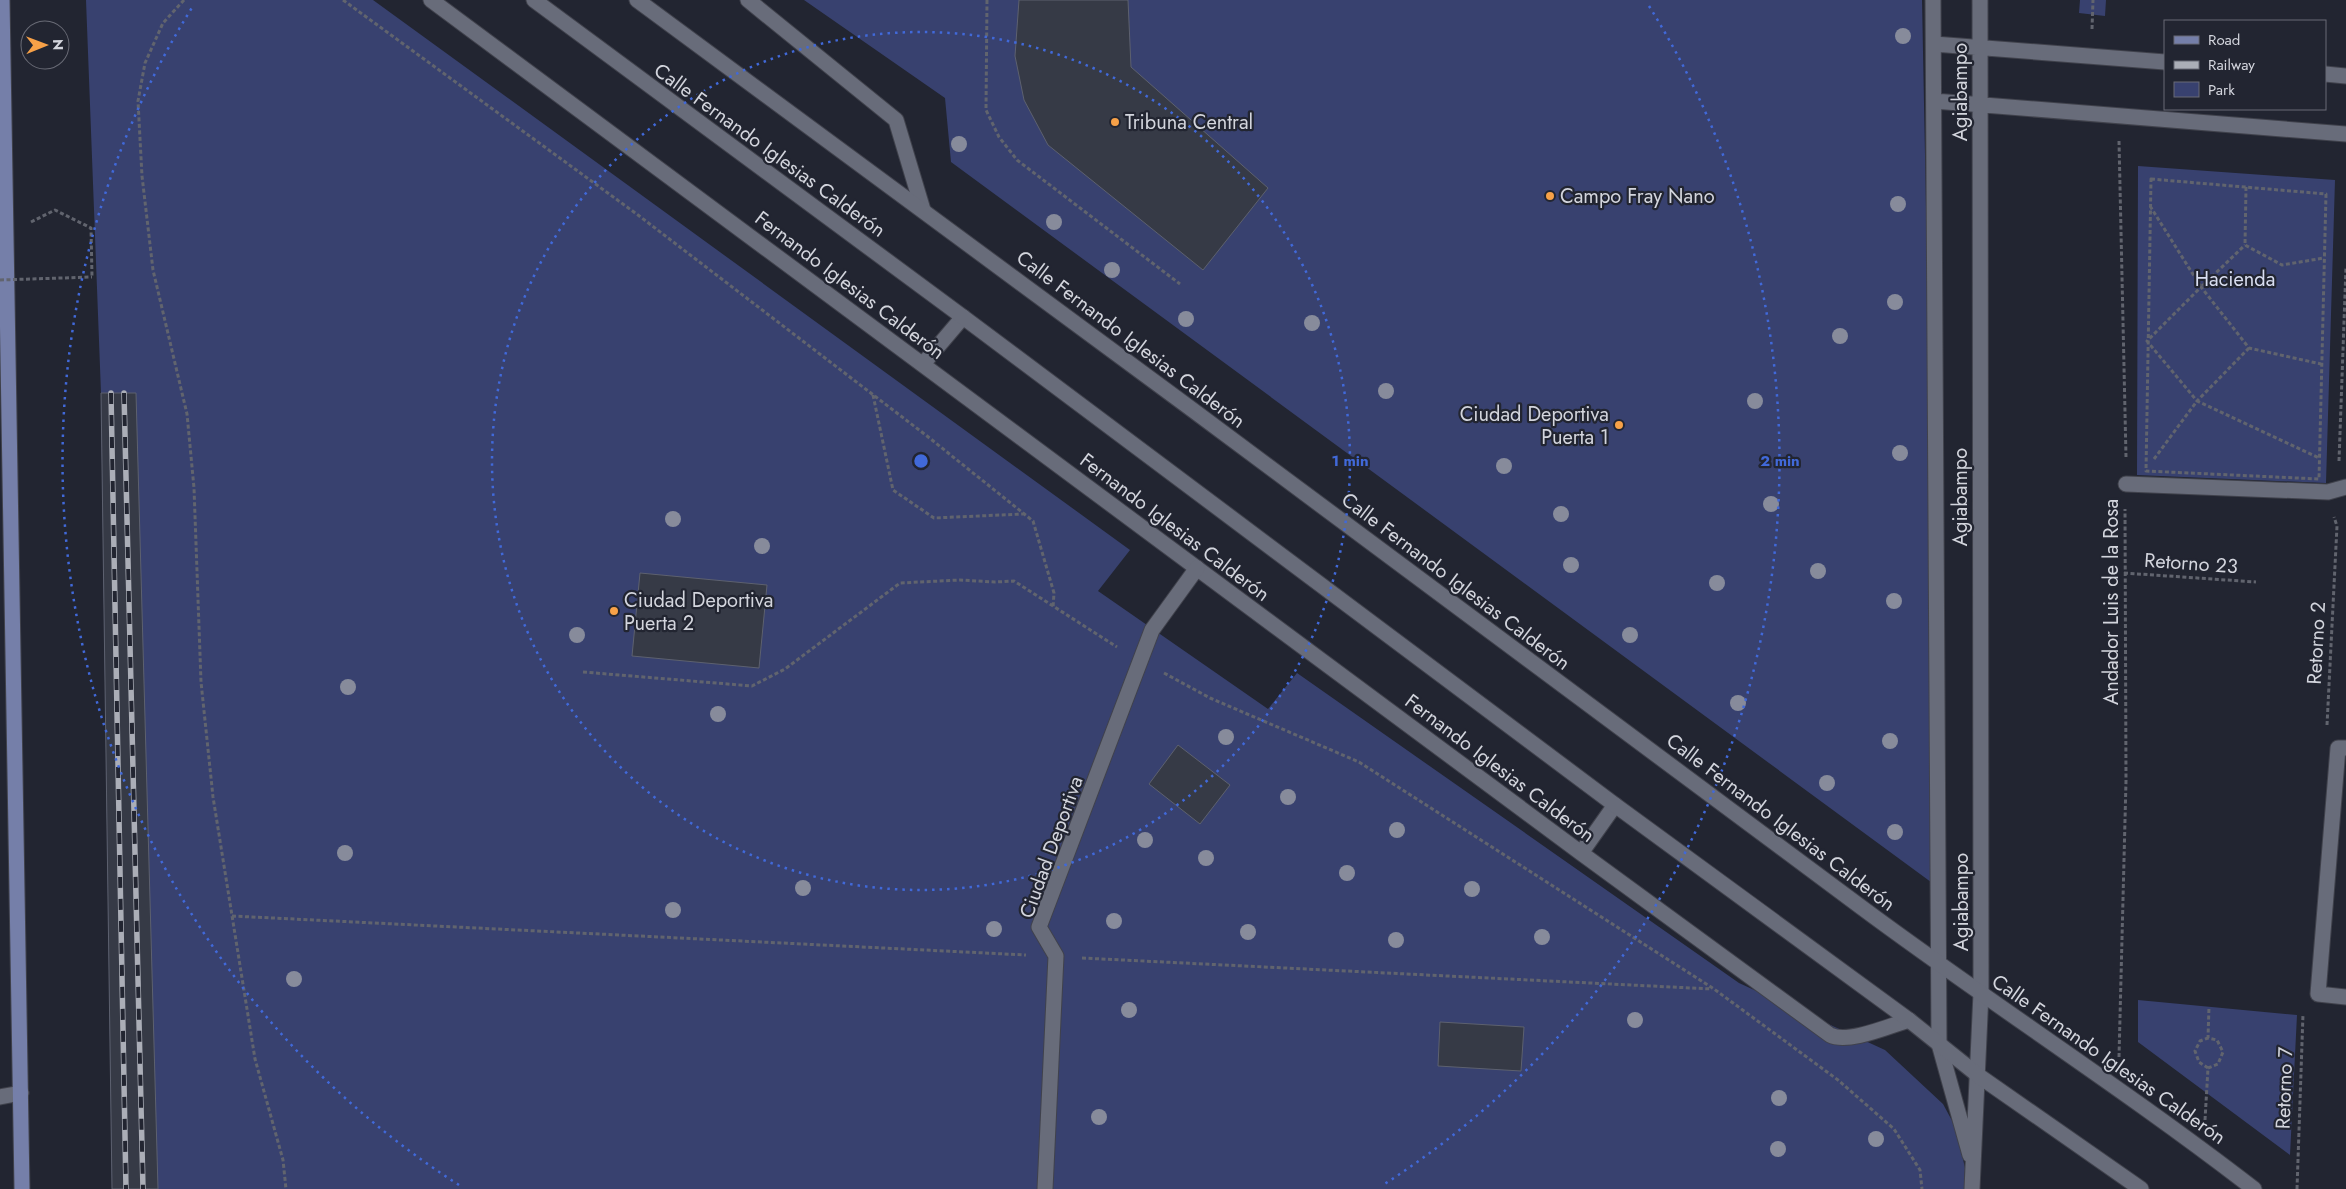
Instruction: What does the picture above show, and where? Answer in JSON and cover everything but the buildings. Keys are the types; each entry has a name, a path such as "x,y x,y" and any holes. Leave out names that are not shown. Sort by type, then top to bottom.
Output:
{"main road":[{"path":"2,0 2,113 6,234 22,1189"}],"street":[{"name":"Fernando Iglesias Calderón","path":"432,0 1581,853 1830,1035 1848,1038 1909,1020"},
{"name":"Calle Fernando Iglesias Calderón","path":"534,0 963,317 1615,805 1909,1020 1979,1076 2141,1189"},
{"name":"Calle Fernando Iglesias Calderón","path":"637,0 923,210 1938,964 2118,1088 2254,1189"},
{"path":"748,0 896,120 923,210"},
{"name":"Agiabampo","path":"1934,0 1939,1044 1974,1166"},
{"name":"Agiabampo","path":"1972,1189 1979,1076 1981,993 1980,0"},
{"path":"1934,44 2164,62"},
{"path":"2326,74 2346,76"},
{"path":"1934,101 2346,134"},
{"path":"923,364 963,317"},
{"path":"2126,484 2328,492 2346,488"},
{"name":"Ciudad Deportiva","path":"1056,956 1039,927 1152,630 1197,568"},
{"path":"2342,748 2318,994 2346,997"},
{"path":"1581,853 1615,805"},
{"path":"1045,1189 1056,956"},
{"path":"0,1097 21,1093"}],"path":[{"path":"184,0 163,24 145,63 138,101 142,176 152,270 187,414 194,488 201,682 213,797 255,1059 283,1160 286,1189"},
{"path":"343,0 638,215 872,394 1033,521 1054,593 1053,608"},
{"path":"987,0 986,110 999,138 1017,160 1180,284"},
{"name":"Andador Luis de la Rosa","path":"2118,1088 2124,934 2126,781 2124,573 2126,484 2119,116"},
{"path":"2151,179 2326,194 2319,479 2146,471 2151,179"},
{"path":"2148,341 2245,245 2246,187"},
{"path":"2150,206 2201,287 2249,348 2321,364"},
{"path":"0,280 92,277 91,228 55,210 6,234"},
{"path":"2245,245 2282,265 2324,258"},
{"path":"2328,492 2339,466 2346,267"},
{"path":"2148,341 2197,401 2320,458"},
{"path":"2146,471 2197,401 2249,348"},
{"path":"872,394 893,490 934,518 1024,514"},
{"name":"Retorno 2","path":"2337,526 2326,749 2342,748"},
{"name":"Retorno 23","path":"2124,573 2256,582"},
{"path":"583,672 752,686 785,669 900,584 960,580 1014,581 1053,608 1141,662 1210,698 1358,762 1714,989 1838,1080 1894,1129 1920,1170 1922,1189"},
{"path":"232,916 1714,989"},
{"name":"Retorno 7","path":"2297,1189 2302,1015 2318,994"},
{"path":"2208,1038 2209,1007"},
{"path":"2208,1038 2217,1040 2223,1052 2218,1064 2208,1068 2199,1062 2195,1051 2200,1041 2208,1038"},
{"path":"2204,1150 2208,1068"}],"green space":[{"name":"Ciudad Deportiva Puerta 2","path":"86,0 373,0 1130,550 1098,591 1268,709 1297,673 1739,983 1885,1050 1943,1104 1956,1128 1965,1168 1964,1189 112,1189 101,393"},
{"name":"Ciudad Deportiva Puerta 1","path":"804,0 1922,0 1934,619 1935,885 951,162 945,98"},
{"path":"2080,0 2106,0 2105,16 2079,13"},
{"name":"Hacienda","path":"2138,166 2335,180 2326,483 2137,475"},
{"path":"2138,1000 2297,1015 2290,1155 2138,1042"}],"railway":[{"path":"111,393 126,1189"},
{"path":"124,393 143,1189"}],"place":[{"name":"Tribuna Central","path":"1115,122"},
{"name":"Campo Fray Nano","path":"1550,196"},
{"name":"Ciudad Deportiva Puerta 1","path":"1619,425"},
{"name":"Ciudad Deportiva Puerta 2","path":"614,611"}]}
